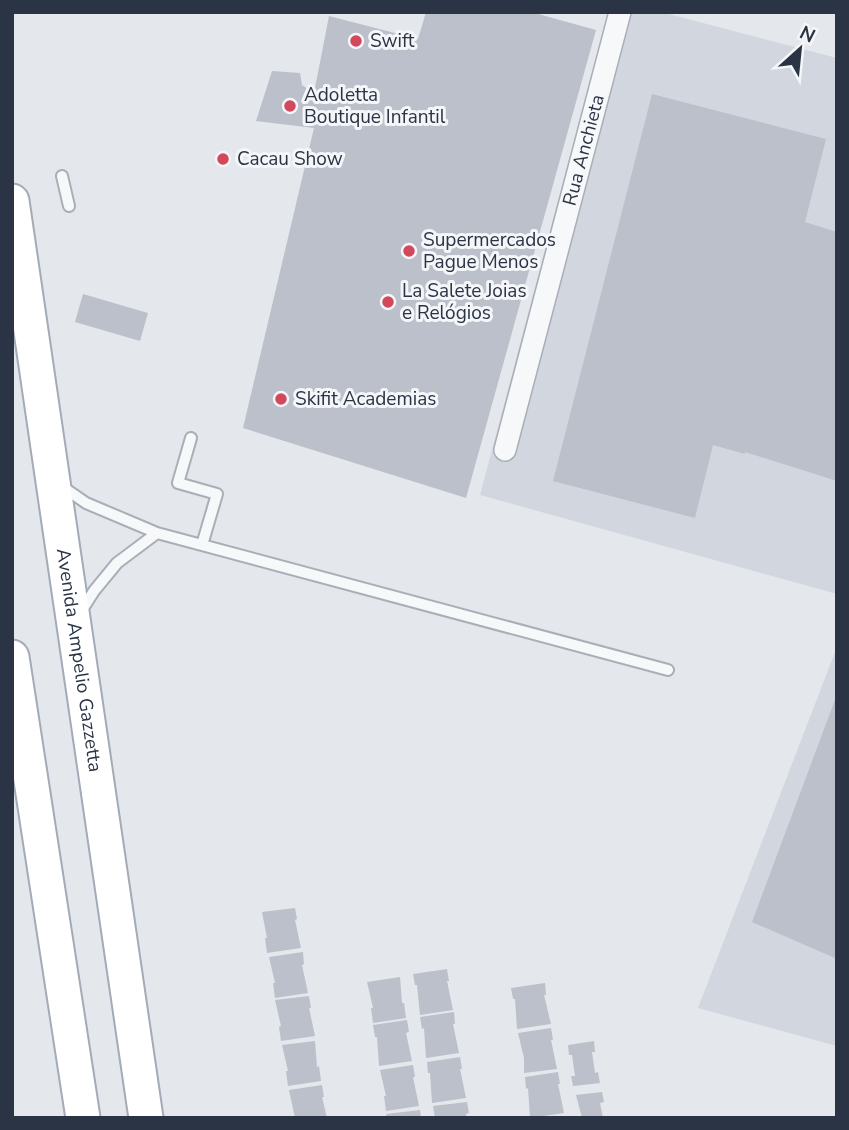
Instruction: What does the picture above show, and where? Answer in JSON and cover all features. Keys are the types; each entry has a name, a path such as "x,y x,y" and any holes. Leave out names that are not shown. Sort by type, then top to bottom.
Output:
{"main road":[{"name":"Avenida Ampelio Gazzetta","path":"12,201 24,357 52,480 146,1118"},
{"path":"12,657 83,1118"}],"street":[{"name":"Rua Anchieta","path":"505,450 620,12"}],"lane":[{"path":"62,176 69,206"},
{"path":"191,438 178,483 217,494 202,545"},
{"path":"52,480 86,503 157,533 668,670"},
{"path":"74,624 94,591 117,563 157,533"}],"shaded area":[{"path":"608,12 661,12 837,58 837,594 480,495"},
{"path":"837,647 837,1046 698,1008"}],"building":[{"name":"Supermercados Pague Menos","path":"426,12 531,12 596,30 466,498 243,428 314,128 256,121 272,71 300,73 302,85 314,93 329,16 418,39"},
{"path":"652,94 826,139 805,222 837,232 837,481 745,452 713,445 695,518 553,481"},
{"path":"83,294 148,313 140,341 75,322"},
{"path":"837,698 837,959 752,922"},
{"path":"295,908 301,948 267,953 262,912"},
{"path":"303,952 302,965 308,993 275,998 275,983 269,957"},
{"path":"447,969 453,1010 420,1015 413,974"},
{"path":"400,977 406,1018 373,1023 373,1008 367,982"},
{"path":"545,983 544,995 551,1024 517,1029 515,999 511,988"},
{"path":"309,996 315,1036 281,1041 281,1026 275,1000"},
{"path":"454,1012 453,1024 459,1053 426,1058 424,1028 422,1029 420,1017"},
{"path":"407,1020 409,1032 406,1033 412,1061 379,1066 377,1037 373,1025"},
{"path":"551,1028 557,1069 524,1073 524,1058 518,1033"},
{"path":"315,1041 321,1081 288,1086 288,1071 282,1045"},
{"path":"594,1041 595,1052 592,1052 595,1073 598,1072 600,1083 573,1086 571,1076 575,1076 568,1045"},
{"path":"460,1057 466,1098 432,1103 427,1062"},
{"path":"413,1065 419,1106 386,1111 386,1096 380,1070"},
{"path":"558,1072 564,1113 530,1118 525,1077"},
{"path":"322,1085 327,1118 295,1118 289,1090"},
{"path":"602,1092 604,1102 600,1103 603,1118 582,1118 576,1095"},
{"path":"467,1102 467,1118 435,1118 433,1106"},
{"path":"420,1110 421,1118 387,1118 386,1114"}],"place":[{"name":"Swift","path":"356,41"},
{"name":"Adoletta Boutique Infantil","path":"290,106"},
{"name":"Cacau Show","path":"223,159"},
{"name":"Supermercados Pague Menos","path":"409,251"},
{"name":"La Salete Joias e Relógios","path":"388,302"},
{"name":"Skifit Academias","path":"281,399"}]}
